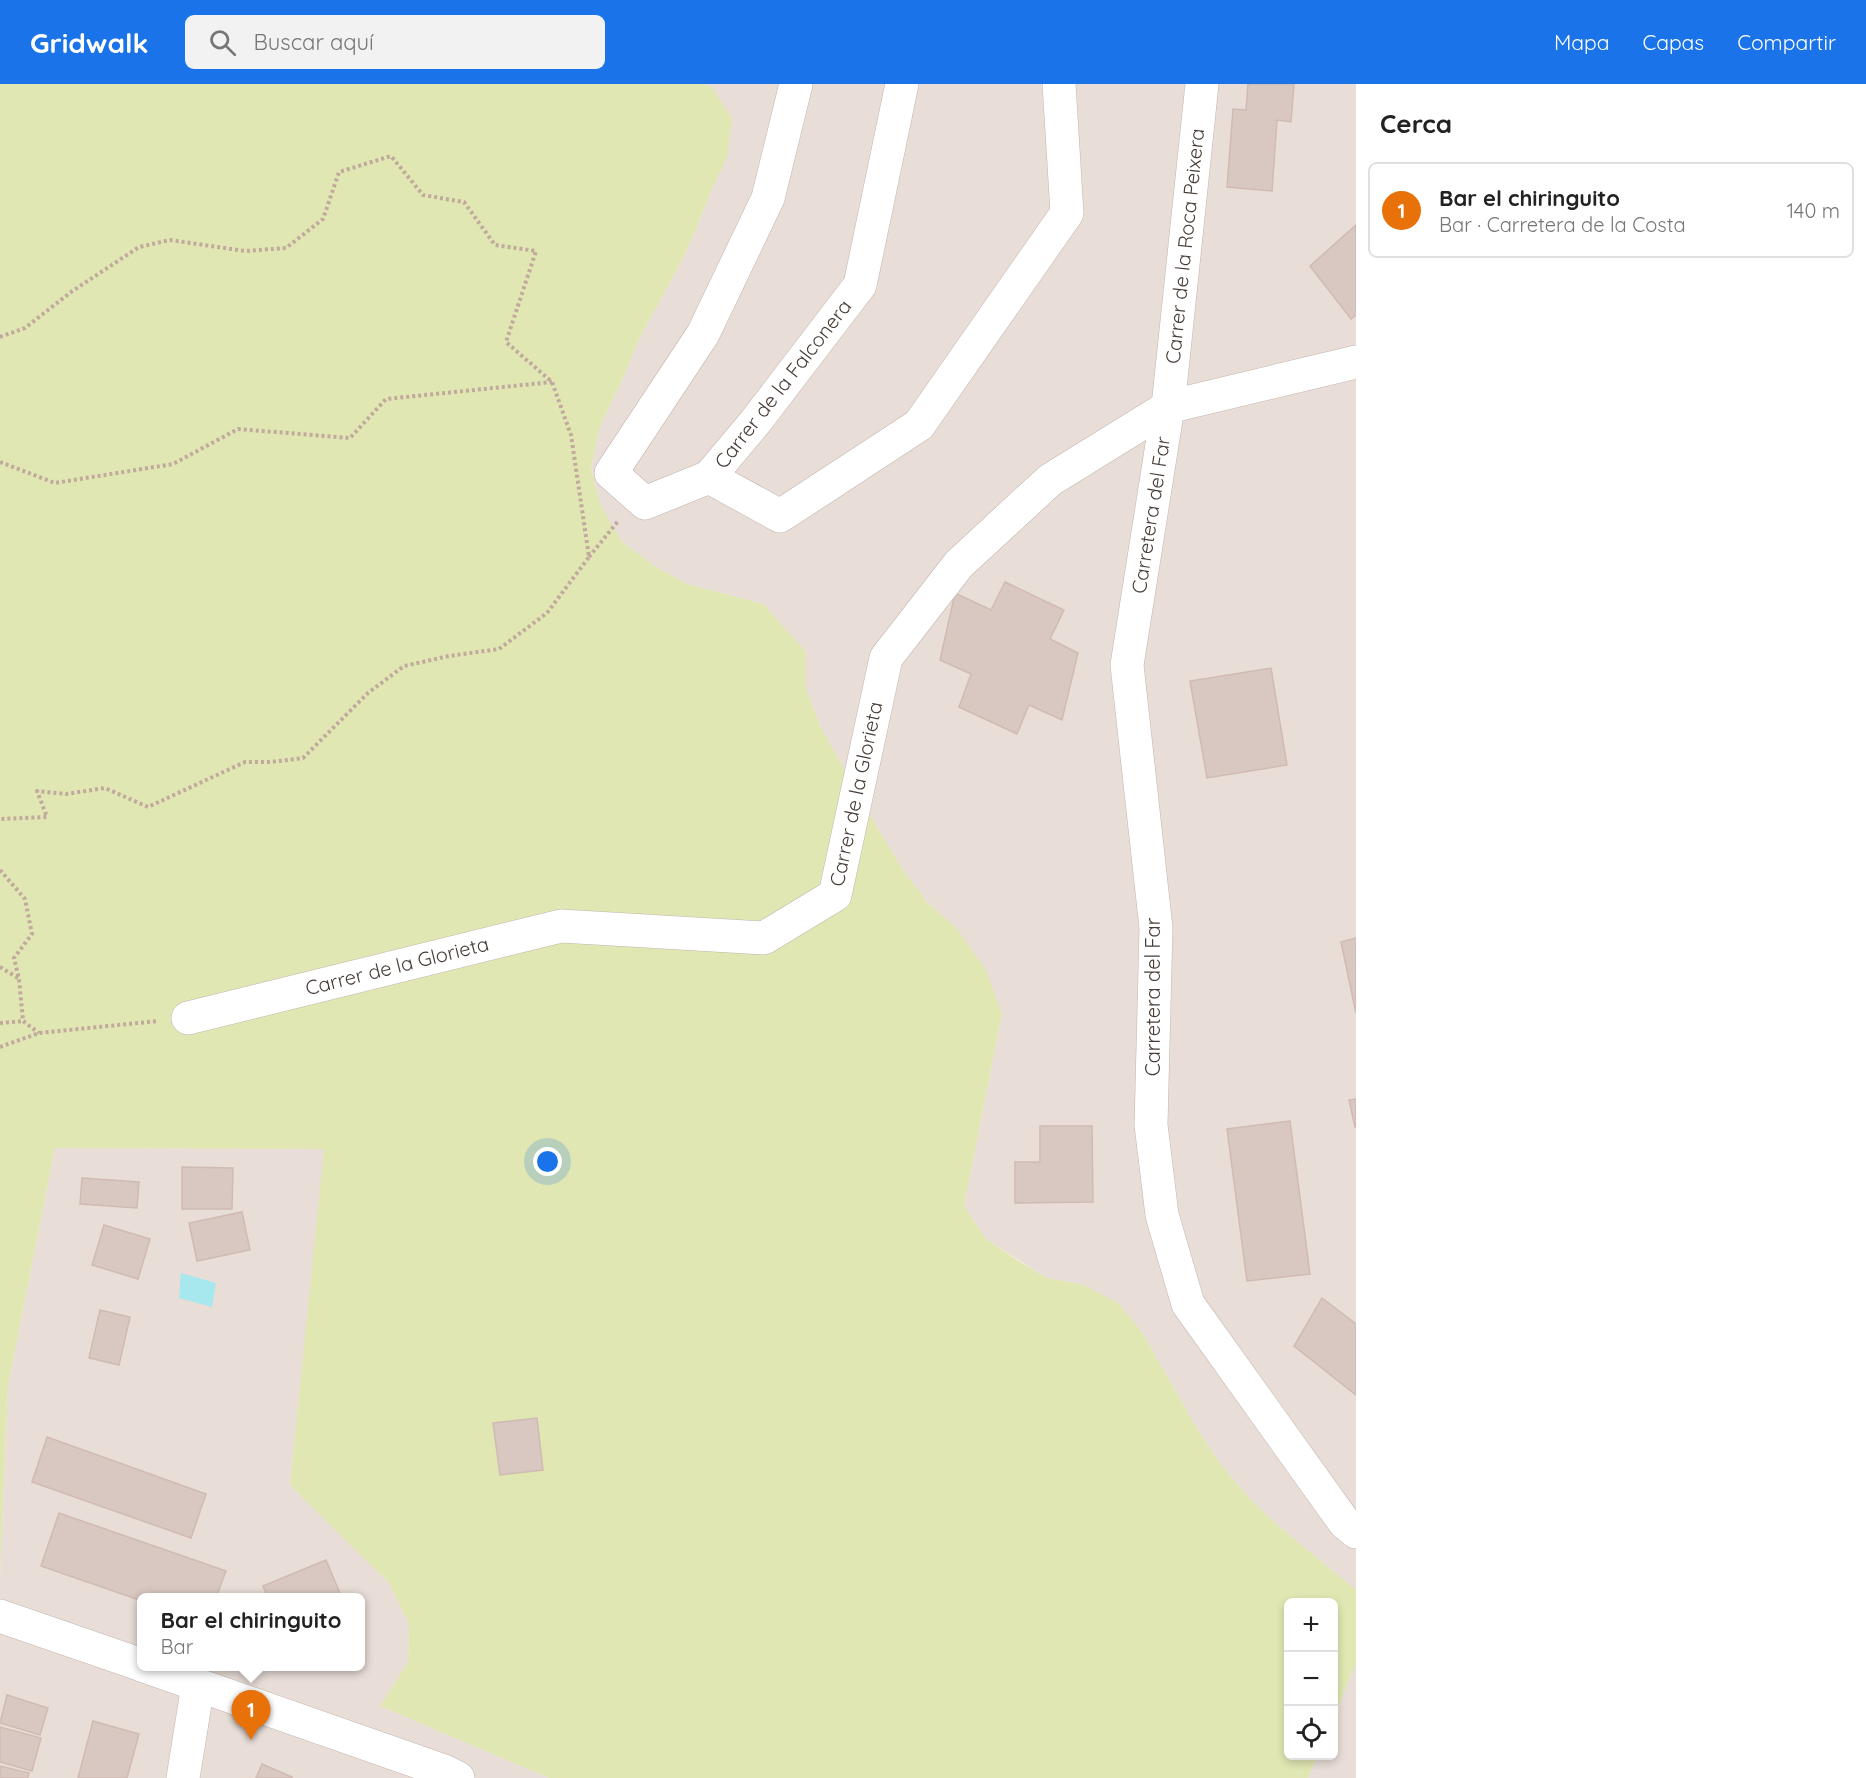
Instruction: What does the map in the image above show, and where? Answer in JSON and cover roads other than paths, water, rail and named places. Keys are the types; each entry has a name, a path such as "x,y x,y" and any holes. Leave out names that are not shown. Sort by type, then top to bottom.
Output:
{"street":[{"path":"709,477 645,503 611,473 703,334 768,198 796,84"},
{"name":"Carrer de la Falconera","path":"902,84 860,285 756,421 709,477 780,516 918,425 1067,213 1059,84"},
{"name":"Carrer de la Roca Peixera","path":"1168,407 1202,84"},
{"name":"Carrer de la Glorieta","path":"188,1018 561,926 764,938 835,896 886,658 959,564 1050,480 1168,407 1356,362"},
{"name":"Carretera del Far","path":"1168,407 1127,665 1156,928 1151,1125 1162,1215 1188,1304 1344,1522 1356,1532"},
{"path":"0,1616 137,1664"},
{"path":"157,1671 444,1771 458,1778"},
{"path":"183,1778 198,1685"}],"water":[{"path":"181,1273 216,1283 212,1307 179,1298"}],"place":[{"name":"Bar el chiringuito","path":"251,1740"}]}
